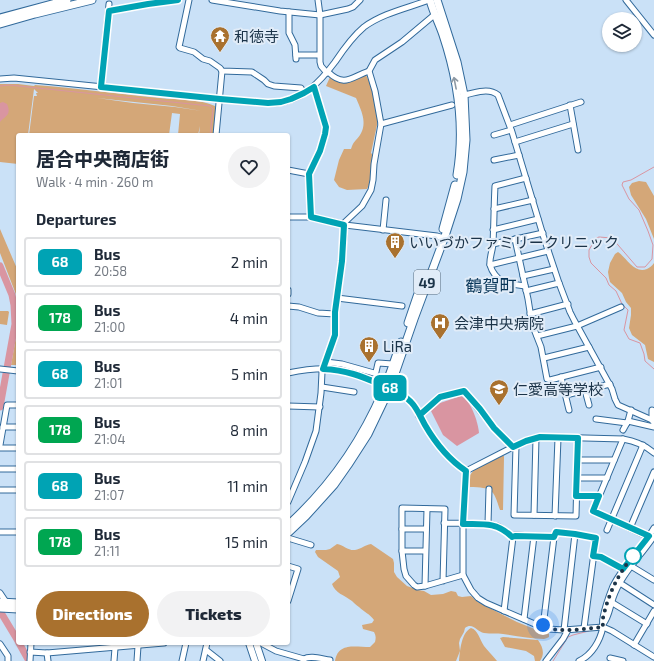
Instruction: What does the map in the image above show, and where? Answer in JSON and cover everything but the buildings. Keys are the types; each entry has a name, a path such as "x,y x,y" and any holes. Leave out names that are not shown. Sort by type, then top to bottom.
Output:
{"highway":[{"path":"0,18 67,0"},
{"path":"0,24 92,0"},
{"name":"49","path":"290,531 319,502 342,475 368,434 414,319 442,237 456,182 460,146 460,122 458,99 452,67 443,34 430,0"},
{"name":"49","path":"290,523 313,500 343,464 388,387 393,364 424,277 457,199 466,140 464,96 458,62 437,0"},
{"path":"2,605 16,603"},
{"path":"2,605 16,608"}],"main road":[{"path":"250,645 255,661"},
{"path":"258,645 262,661"}],"street":[{"path":"109,11 178,0"},
{"path":"189,0 180,48 194,52 203,59 210,61 222,71 252,72 268,84 274,86 301,88 304,93"},
{"path":"212,0 289,12 320,15 348,9 353,7 360,0"},
{"path":"318,0 320,15 321,66 336,78 346,81 369,71 375,60 402,42 433,16"},
{"path":"0,78 14,78 258,103 276,103 291,99 314,87 328,72 352,39 365,27 380,18 430,0"},
{"path":"626,0 654,35"},
{"path":"101,87 109,4"},
{"path":"289,12 289,33 295,45 296,57 320,55"},
{"path":"216,133 222,71"},
{"path":"290,497 316,431 323,369 335,335 335,314 342,261 344,225 346,220 362,206 372,190 374,164 381,124 375,91 369,71"},
{"path":"311,217 309,174 320,151 326,127 314,87"},
{"path":"464,96 485,91 490,91 498,95 511,128 554,269 574,320 610,384 617,403 653,421"},
{"path":"494,135 581,102"},
{"path":"381,124 452,105"},
{"path":"570,105 578,150"},
{"path":"515,142 574,124"},
{"path":"494,160 519,155"},
{"path":"290,170 309,174"},
{"path":"526,178 495,186 493,244 490,265 501,281 526,289 559,283"},
{"path":"383,230 386,200"},
{"path":"494,209 533,200"},
{"path":"290,217 311,217 344,225 442,237"},
{"path":"493,230 538,219"},
{"path":"493,244 543,234"},
{"path":"515,239 530,314 544,358 547,379 550,380 561,378 601,367"},
{"path":"490,265 548,251"},
{"path":"523,276 554,269"},
{"path":"337,298 402,306"},
{"path":"530,314 568,304"},
{"path":"290,306 299,307 318,313 335,314"},
{"path":"537,336 578,326 621,307"},
{"path":"544,358 590,347"},
{"path":"326,362 342,364 374,373 376,372 378,363 393,364"},
{"path":"290,373 307,369 342,370 388,387 403,395 413,405 429,433 442,451 466,471"},
{"path":"1,370 16,371"},
{"path":"561,378 569,410"},
{"path":"566,395 610,384"},
{"path":"322,387 354,392"},
{"path":"585,390 589,405"},
{"path":"419,416 440,397 464,391 494,428 514,446 514,515 576,516 578,438"},
{"path":"16,405 7,405 0,446 16,448"},
{"path":"290,406 320,406"},
{"path":"623,430 628,422 631,410"},
{"path":"652,410 653,421"},
{"path":"596,419 628,422 654,427"},
{"path":"3,428 16,428"},
{"path":"466,471 514,446 536,438 623,439 643,445 654,453"},
{"path":"534,515 536,438"},
{"path":"555,516 558,438"},
{"path":"623,439 593,511 630,528 652,536"},
{"path":"607,530 643,445"},
{"path":"577,460 614,460"},
{"path":"0,469 16,469"},
{"path":"466,471 463,524 463,575 471,590 478,598 504,611 548,629 566,630 603,625 634,645 653,655"},
{"path":"630,528 654,472"},
{"path":"577,478 607,478"},
{"path":"488,524 489,489"},
{"path":"0,490 16,490"},
{"path":"576,496 599,496"},
{"path":"442,581 445,509 402,508 402,551 404,569 406,576 414,585 417,587 425,586 463,575"},
{"path":"425,586 427,509"},
{"path":"444,524 488,524 505,530 512,537"},
{"path":"579,661 593,650 606,621 611,602 625,570 631,566 652,536 654,528"},
{"path":"402,529 426,529"},
{"path":"0,532 16,532"},
{"path":"543,627 554,537 556,532 596,538 584,628"},
{"path":"546,661 563,639 566,630 575,534"},
{"path":"524,619 534,536"},
{"path":"603,625 602,620 612,591 625,570 652,536"},
{"path":"512,537 554,537"},
{"path":"504,611 512,537"},
{"path":"290,539 311,545"},
{"path":"402,551 425,551"},
{"path":"593,556 601,557 625,570"},
{"path":"631,566 654,580"},
{"path":"290,567 298,569 291,584"},
{"path":"620,583 654,605"},
{"path":"0,593 2,605"},
{"path":"611,602 647,624"},
{"path":"634,645 654,611"},
{"path":"0,644 8,656 8,661"},
{"path":"30,661 31,645"},
{"path":"30,654 147,645"},
{"path":"182,661 186,645"},
{"path":"203,661 207,645"},
{"path":"261,645 304,660 306,657 330,660"},
{"path":"137,661 138,646"},
{"path":"114,661 115,648"},
{"path":"206,650 220,661"},
{"path":"47,653 48,661"},
{"path":"610,658 619,661"}],"shaded area":[{"path":"366,75 373,92 377,112 377,125 371,153 373,158 373,167 371,181 367,189 347,190 339,187 334,180 339,160 344,149 351,149 354,142 360,135 364,121 363,116 356,98 326,86 330,77 340,81 348,81"},
{"path":"0,84 51,86 188,100 215,106 213,133 199,133 200,126 198,133 178,133 180,114 172,113 169,133 29,133 34,96 37,96 36,93 38,93 34,89 28,133 16,133 16,164 0,162","holes":["97,98 172,106 202,111 175,107"]},
{"path":"3,102 7,104 9,111 0,122 0,103"},
{"path":"639,181 646,182 654,196 654,239 646,219 631,195 629,187 632,183"},
{"path":"0,229 16,266 16,294 0,253"},
{"path":"618,252 631,265 638,269 647,269 654,263 654,362 648,359 645,345 632,335 629,328 631,308 626,302 622,293 610,282 608,272 610,263 615,254"},
{"path":"0,311 9,312 7,325 0,324"},
{"path":"16,337 16,365 11,365"},
{"path":"461,396 465,398 471,407 476,418 479,433 457,446 443,435 431,411 440,403"},
{"path":"504,456 503,510 500,510 491,491 483,488 470,487 470,475 474,470"},
{"path":"337,544 353,550 371,544 393,559 394,572 397,577 407,586 424,591 431,595 443,594 451,591 456,592 458,596 462,597 471,596 478,602 517,622 547,632 549,637 539,639 484,633 468,626 465,628 460,639 460,651 456,661 335,661 337,655 343,648 353,646 370,647 375,642 376,638 374,632 363,629 362,625 372,623 374,620 352,601 335,590 332,584 340,577 338,571 318,557 315,552 316,550 330,549"},
{"path":"471,628 479,636 484,646 497,661 459,661 463,638"},
{"path":"500,638 538,640 543,650 540,661 535,661 534,656 526,651 505,647"}],"waterway":[{"path":"0,86 9,85 210,106 213,109 210,133"},
{"path":"654,167 631,180 623,182 622,185 629,199 639,210 648,231 653,245 652,259 645,267 637,267 612,238 596,238 589,250 591,263 606,278 609,285 616,291 622,304 628,310 624,330 629,339 640,343 645,361 654,369"},
{"path":"0,266 12,295 15,324 0,407"},
{"path":"0,611 16,638"},
{"path":"553,661 568,637 589,631"},
{"path":"20,645 29,661"}],"bus line":[{"name":"68","path":"178,0 109,11 101,87 258,103 281,102 291,99 314,87 326,127 320,151 309,174 311,217 344,225 344,242 335,312 336,330 332,346 323,369 342,370 361,375 403,395 411,402 437,445 449,458 466,471 463,524 488,524 497,526 505,530 512,537 554,537 556,532 596,538 593,556 601,557 623,569 649,536 593,511 599,496 576,496 578,438 540,437 513,447 494,428 464,391 440,397 422,413"}],"place":[{"name":"和徳寺","path":"220,53"},
{"name":"いいづかファミリークリニック","path":"395,259"},
{"name":"会津中央病院","path":"440,340"},
{"name":"LiRa","path":"369,363"},
{"name":"仁愛高等学校","path":"499,406"}],"district":[{"name":"鶴賀町","path":"491,285"}],"route":[{"path":"543,625 543,627 548,629 564,630 603,627 602,620 614,586 623,569 633,556"}]}
